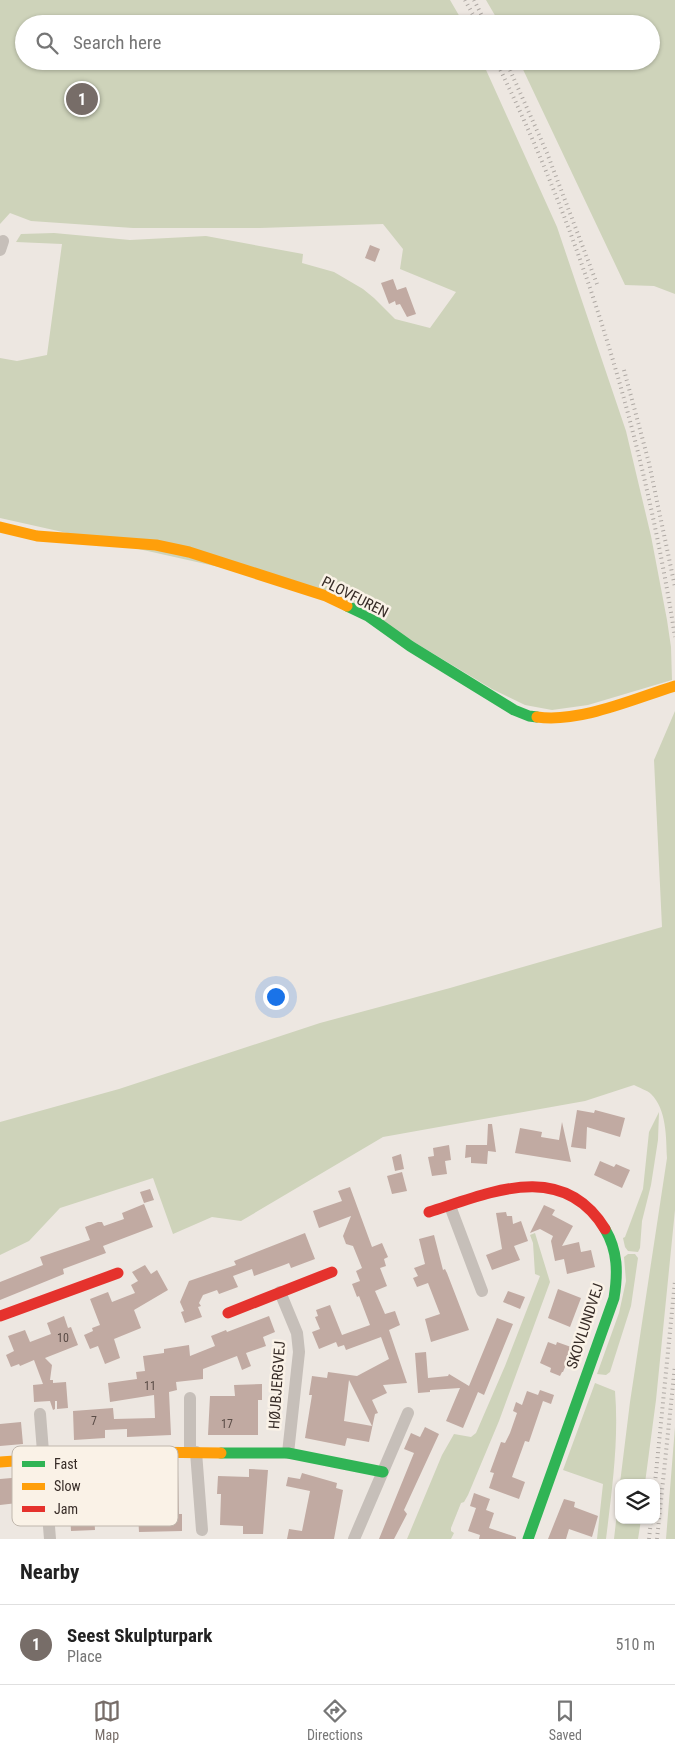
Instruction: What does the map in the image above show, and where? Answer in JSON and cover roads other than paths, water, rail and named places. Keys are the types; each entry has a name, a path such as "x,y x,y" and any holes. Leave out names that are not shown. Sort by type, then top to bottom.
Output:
{"street":[{"name":"PLOVFUREN","path":"0,527 37,536 156,545 190,552 326,596 368,616 410,646 514,710 529,716 552,719 586,714 674,686"},
{"name":"SKOVLUNDVEJ","path":"429,1212 510,1187 543,1186 559,1191 588,1207 608,1233 614,1249 617,1265 614,1298 528,1539"},
{"path":"450,1206 482,1291"},
{"path":"228,1313 332,1272"},
{"path":"0,1316 118,1273"},
{"name":"HØJBJERGVEJ","path":"280,1292 297,1333 299,1352 288,1454"},
{"path":"190,1398 193,1452 202,1530"},
{"path":"354,1539 408,1413"},
{"path":"40,1414 42,1446"},
{"path":"178,1452 288,1454 383,1472"},
{"path":"49,1526 50,1539"}],"railway":[{"path":"465,0 473,15"},
{"path":"474,0 482,15"},
{"path":"500,70 558,200 608,343 647,489 675,637"},
{"path":"510,70 547,153 597,284"},
{"path":"624,370 649,463 675,587"},
{"path":"655,1479 675,1281"},
{"path":"657,1539 675,1365"},
{"path":"649,1539 651,1524"}],"place":[{"name":"Seest Skulpturpark","path":"82,99"}]}
